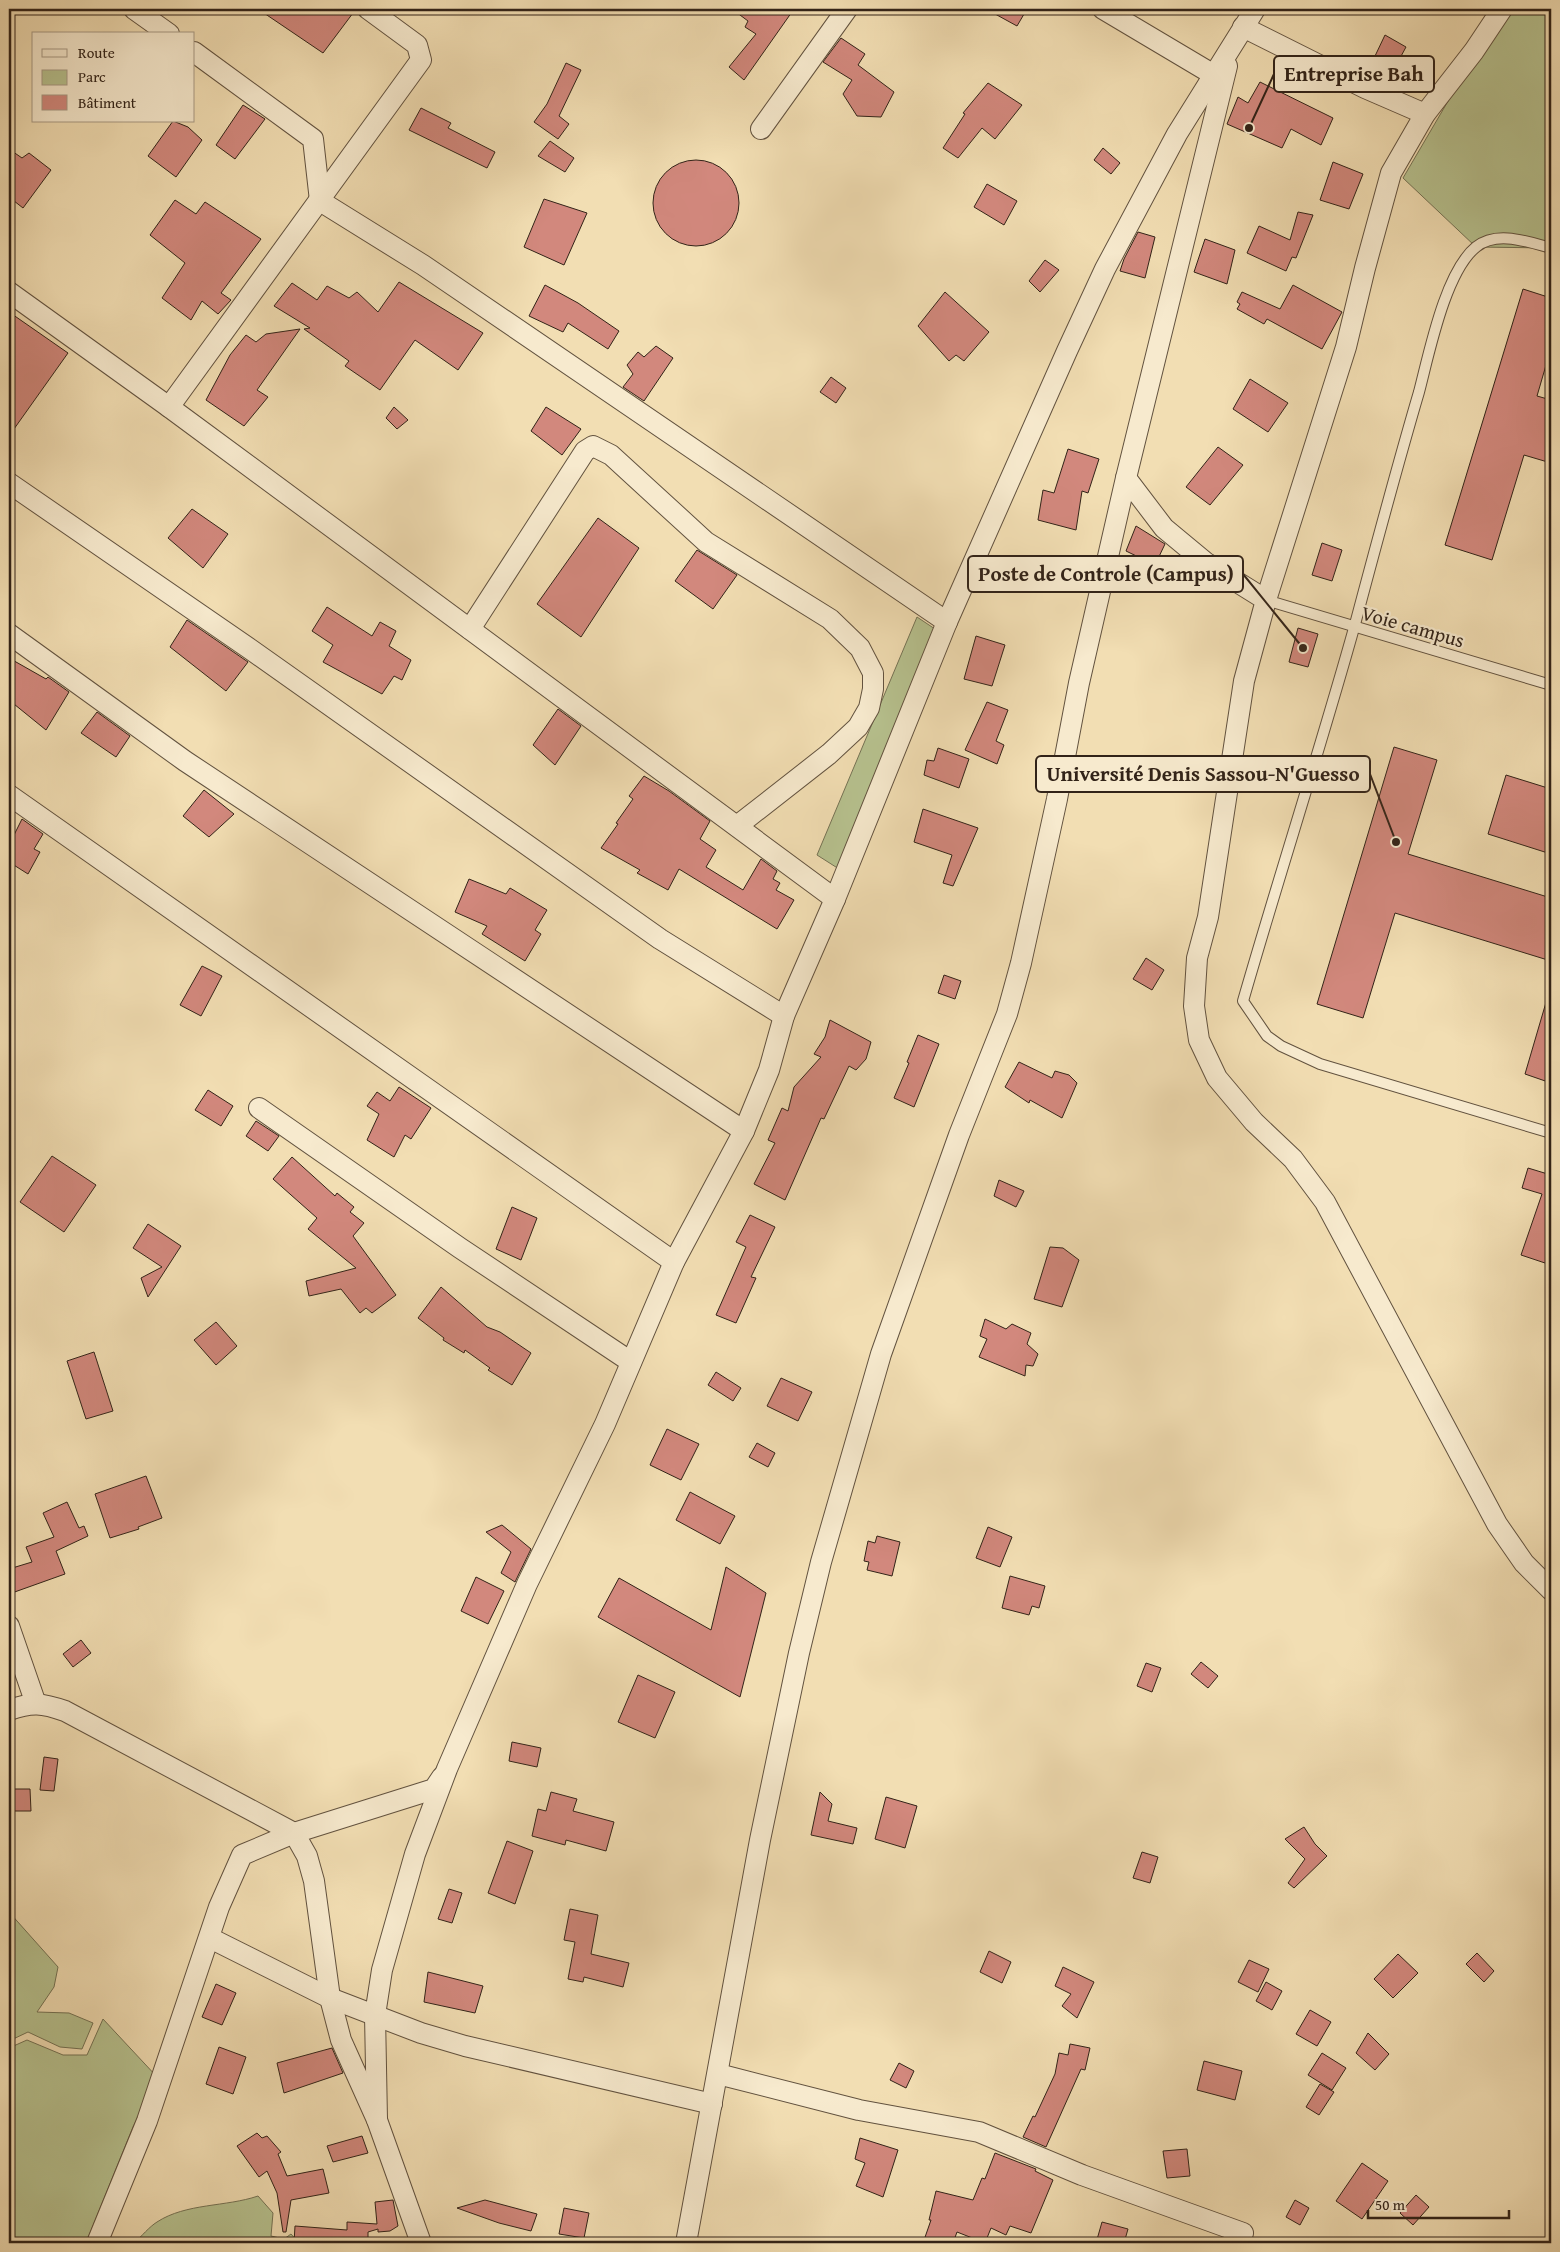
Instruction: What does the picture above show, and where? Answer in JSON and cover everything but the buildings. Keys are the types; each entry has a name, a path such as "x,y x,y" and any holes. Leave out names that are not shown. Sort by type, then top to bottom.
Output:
{"street":[{"path":"134,9 166,32"},
{"path":"169,407 421,60 418,45 368,9"},
{"path":"761,129 847,9"},
{"path":"1103,9 1214,75"},
{"path":"377,2120 375,2015 382,1970 415,1854 447,1769 528,1584 605,1424 674,1262 744,1131 769,1070 784,1016 835,899 947,622 1028,436 1105,269 1177,134 1255,9"},
{"path":"1494,12 1474,51 1425,114 1392,173 1365,268 1346,347 1266,600 1244,681 1209,909 1197,958 1194,1006 1199,1040 1217,1078 1254,1122 1293,1159 1325,1202 1497,1524 1524,1563 1551,1590"},
{"path":"1243,27 1365,88 1425,114"},
{"path":"686,2243 762,1831 799,1653 821,1562 881,1354 956,1145 1007,1014 1021,963 1057,800 1079,683 1126,478 1232,45"},
{"path":"195,53 313,139 320,201"},
{"path":"320,201 423,265 947,622"},
{"path":"9,292 169,407 835,899"},
{"path":"470,629 585,451 593,446 611,455 706,542 830,620 860,648 873,673 873,689 869,708 858,727 829,754 737,826"},
{"path":"1126,478 1164,528 1205,562 1266,600"},
{"path":"9,483 258,654 660,938 784,1016"},
{"path":"9,634 193,766 744,1131"},
{"path":"9,795 674,1262"},
{"path":"259,1108 460,1248 631,1362"},
{"path":"9,1626 36,1704"},
{"path":"9,1710 28,1703 44,1704 65,1711 294,1834 307,1856 314,1881 330,1998 341,2040 377,2120 421,2243"},
{"path":"97,2243 147,2121 219,1907 242,1856 294,1834 434,1789 447,1769"},
{"path":"210,1938 330,1998 420,2033 464,2046 712,2104"},
{"path":"718,2074 859,2110 980,2132 1082,2175 1243,2233"}],"lane":[{"path":"1551,248 1525,241 1499,238 1476,246 1455,274 1440,317 1384,512 1354,627 1243,1001 1266,1036 1280,1046 1320,1064 1551,1133"},
{"name":"Voie campus","path":"1266,600 1551,685"}],"green space":[{"path":"1502,9 1551,9 1551,248 1476,247 1403,178"},
{"path":"917,617 935,629 839,869 817,855"},
{"path":"9,1912 58,1967 54,1987 37,2012 69,2013 93,2023 82,2049 60,2047 28,2032 9,2041"},
{"path":"103,2019 158,2078 133,2127 86,2243 9,2243 9,2048 27,2040 63,2055 87,2055"},
{"path":"258,2196 273,2213 271,2236 284,2239 291,2234 299,2243 134,2243 154,2224 181,2211"}],"place":[{"name":"Entreprise Bah","path":"1249,128"},
{"name":"Poste de Controle (Campus)","path":"1303,648"},
{"name":"Université Denis Sassou-N'Guesso","path":"1396,842"}]}
